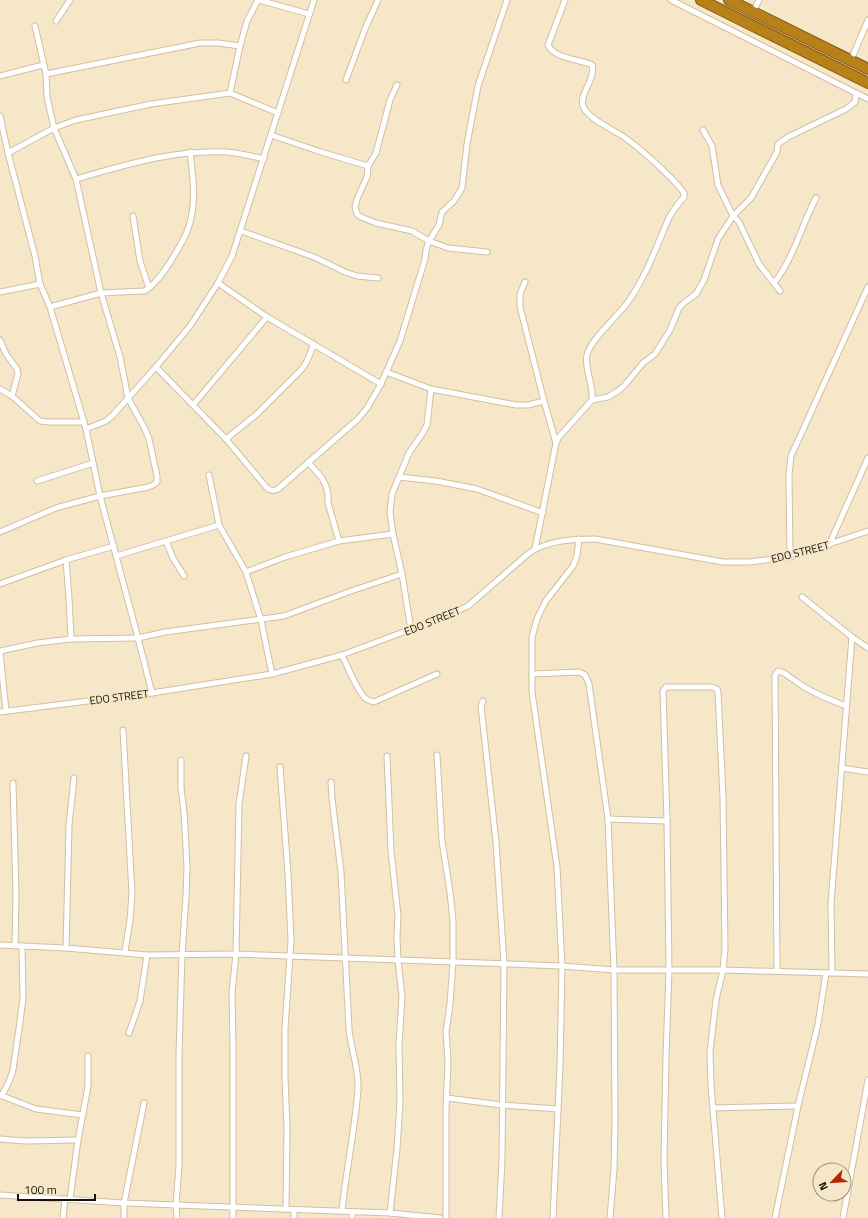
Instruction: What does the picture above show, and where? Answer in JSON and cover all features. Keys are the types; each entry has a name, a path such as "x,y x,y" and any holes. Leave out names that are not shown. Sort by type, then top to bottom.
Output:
{"highway":[{"path":"701,0 868,83"},
{"path":"729,0 868,69"}],"street":[{"path":"56,20 70,0"},
{"path":"230,92 247,21 259,0 309,14"},
{"path":"86,429 106,421 156,367 190,326 218,282 232,256 314,0"},
{"path":"346,80 378,0"},
{"path":"156,367 226,439 270,490 274,491 278,489 358,419 367,408 381,384 400,341 430,241 439,225 442,212 456,199 462,188 467,144 478,86 507,0"},
{"path":"565,0 548,45 549,48 556,53 574,61 592,65 592,76 582,101 584,108 597,122 622,136 651,157 684,193 684,197 668,219 650,265 640,284 627,303 596,339 587,354 592,400"},
{"path":"671,0 868,100"},
{"path":"753,12 759,0"},
{"path":"851,60 868,20"},
{"path":"0,532 56,508 100,496 153,486 157,482 149,439 128,398 120,357 101,293 76,179 54,128 47,97 46,74 35,26"},
{"path":"46,74 200,43 218,42 240,46"},
{"path":"0,76 44,65"},
{"path":"397,85 390,100 376,153 368,166 367,177 357,199 355,207 358,216 376,223 412,231 430,241 453,249 487,252"},
{"path":"8,153 54,128 76,120 151,104 230,92 278,113"},
{"path":"535,549 556,443 560,437 592,400 602,399 618,391 643,364 655,354 670,330 679,308 696,294 704,280 718,239 733,216 751,198 777,152 778,144 788,137 846,109 855,102 856,94"},
{"path":"0,116 8,153 35,256 40,284 50,307 86,429 100,496 152,693"},
{"path":"703,130 712,146 718,185 733,216 739,222 759,264 780,291"},
{"path":"271,135 368,166"},
{"path":"76,179 132,163 190,152 228,152 264,159"},
{"path":"50,307 101,293 138,292 150,288 166,268 182,242 191,218 194,181 190,152"},
{"path":"774,284 791,256 816,198"},
{"path":"133,216 140,261 150,288"},
{"path":"241,231 314,257 356,276 378,278"},
{"path":"218,282 267,317 381,384"},
{"path":"525,282 520,294 520,307 556,443"},
{"path":"0,292 40,284"},
{"path":"790,557 789,475 791,456 868,287"},
{"path":"193,405 267,317"},
{"path":"0,340 6,354 17,369 18,374 12,396"},
{"path":"226,439 257,414 302,369 314,344"},
{"path":"386,372 431,389 516,405 528,405 544,401"},
{"path":"0,389 12,396 40,421 84,422"},
{"path":"411,630 390,512 392,494 409,453 427,425 431,389"},
{"path":"829,545 868,458"},
{"path":"308,462 322,478 326,486 330,512 339,541"},
{"path":"37,481 93,463"},
{"path":"209,476 219,526 246,572 262,620 272,674"},
{"path":"399,477 436,481 477,489 543,513"},
{"path":"116,556 219,526"},
{"name":"EDO STREET","path":"0,712 152,693 272,674 342,655 411,630 468,606 486,589 535,549 552,544 580,539 596,539 723,562 749,562 790,557 868,531"},
{"path":"246,572 286,557 339,541 393,534"},
{"path":"553,1218 562,966 557,867 532,692 532,637 537,619 545,602 573,566 577,556 580,539"},
{"path":"166,541 173,558 184,576"},
{"path":"0,584 66,560 114,546"},
{"path":"66,560 70,598 71,639"},
{"path":"6,711 0,651 37,642 71,639 138,638 165,632 284,616 402,574"},
{"path":"802,597 868,648"},
{"path":"832,973 831,903 836,822 842,768 852,637"},
{"path":"342,655 351,675 365,698 374,702 437,674"},
{"path":"777,971 775,675 778,671 782,672 823,698 846,706"},
{"path":"532,674 579,672 585,675 588,679 608,819 614,970 614,1169 610,1218"},
{"path":"666,1218 664,1161 666,1056 670,970 664,688 666,686 712,687 718,692 723,798 725,933 723,970 716,1000 710,1052 711,1085 722,1218"},
{"path":"483,701 481,706 496,842 504,964 502,1160 499,1218"},
{"path":"123,730 132,893 125,952"},
{"path":"437,755 442,841 453,921 453,962 446,1032 448,1062 446,1218"},
{"path":"233,1218 232,992 236,954 239,804 246,756"},
{"path":"386,756 391,851 398,915 398,960 402,997 400,1103 390,1213"},
{"path":"177,1218 176,1205 179,1166 179,1055 182,954 187,866 181,788 181,760"},
{"path":"280,767 291,940 285,1029 287,1127 286,1209"},
{"path":"842,768 868,772"},
{"path":"66,948 69,825 74,778"},
{"path":"331,782 341,872 350,1034 355,1058 358,1089 354,1127 345,1178 342,1211"},
{"path":"13,783 16,895 15,946"},
{"path":"608,819 667,821"},
{"path":"0,945 125,952 147,955 236,954 562,966 614,970 723,970 868,974"},
{"path":"22,946 23,998 20,1022 13,1070 9,1082 1,1095 36,1109 83,1116"},
{"path":"129,1033 140,1001 147,955"},
{"path":"775,1218 798,1106 818,1024 826,973"},
{"path":"63,1218 68,1199 88,1086 88,1056"},
{"path":"843,1218 868,1080"},
{"path":"447,1098 502,1105 558,1109"},
{"path":"124,1218 124,1203 144,1103"},
{"path":"713,1108 798,1106"},
{"path":"0,1139 25,1141 78,1140"},
{"path":"0,1195 124,1203 390,1213 440,1218"},
{"path":"294,1210 294,1218"},
{"path":"352,1212 352,1218"}]}
